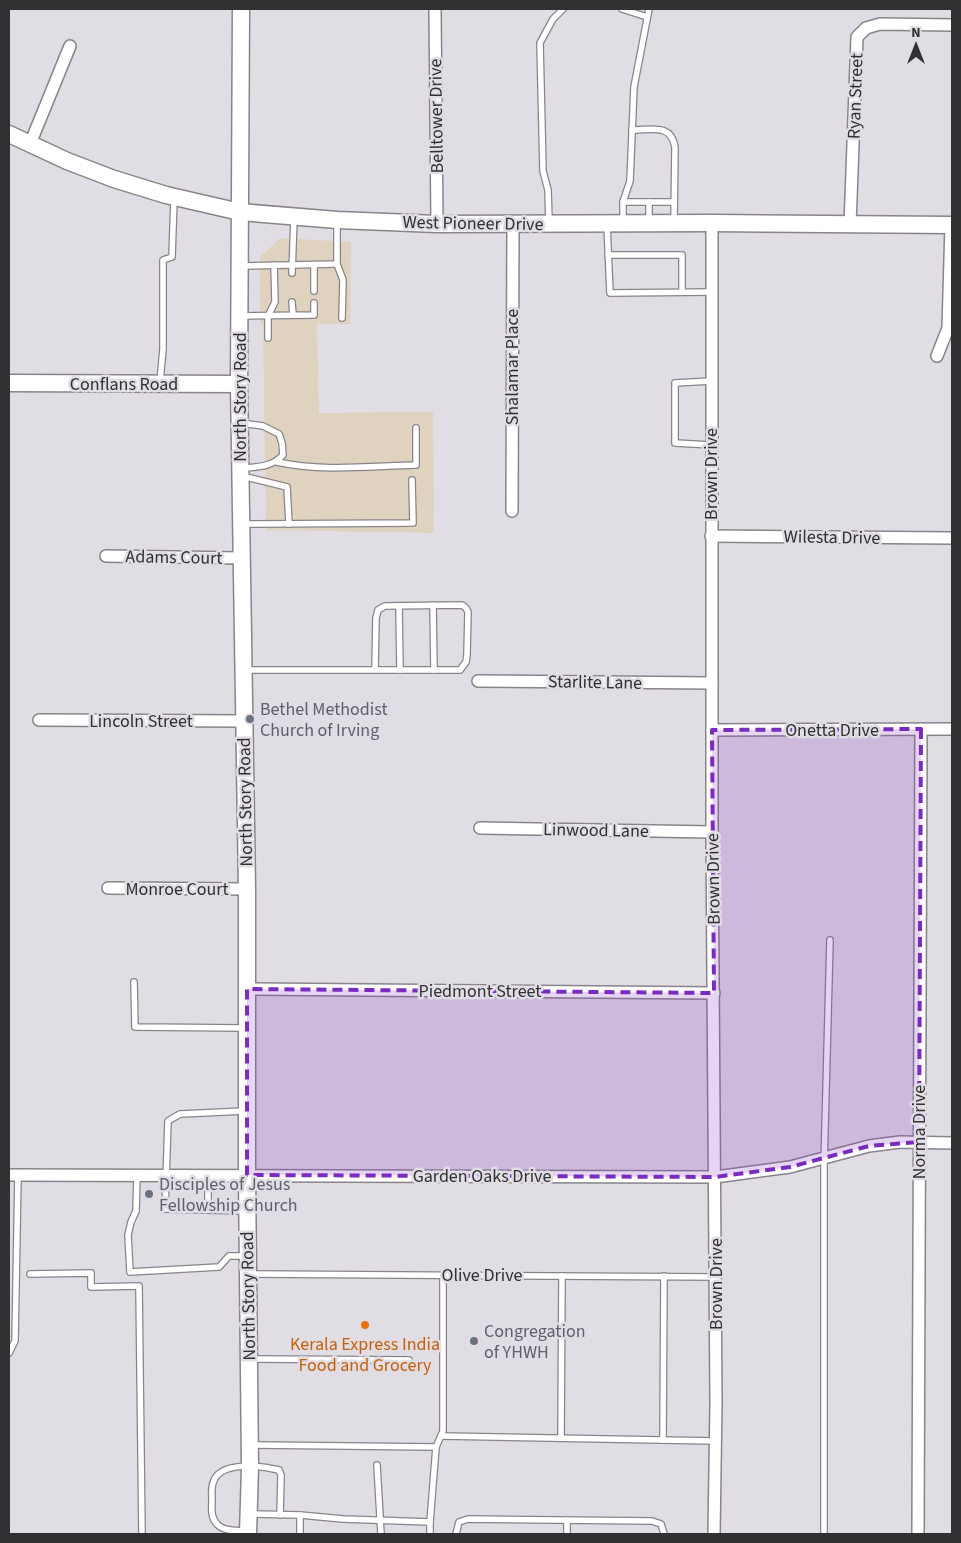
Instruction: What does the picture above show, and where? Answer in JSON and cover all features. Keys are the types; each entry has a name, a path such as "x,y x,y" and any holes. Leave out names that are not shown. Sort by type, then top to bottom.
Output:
{"main road":[{"name":"North Story Road","path":"241,9 239,423 247,889 247,1210 250,1445 248,1533"},
{"name":"West Pioneer Drive","path":"9,134 68,161 114,179 174,197 240,212 337,220 437,224 712,223 952,225"},
{"name":"Conflans Road","path":"9,383 239,384"}],"street":[{"name":"Belltower Drive","path":"435,9 437,224"},
{"name":"Ryan Street","path":"850,225 857,37 866,28 880,24 952,25"},
{"path":"30,144 70,46"},
{"name":"Shalamar Place","path":"512,511 513,223"},
{"name":"Brown Drive","path":"712,223 712,832 716,1277 714,1534"},
{"path":"936,356 948,328 952,225"},
{"name":"Wilesta Drive","path":"711,536 952,538"},
{"name":"Adams Court","path":"106,556 241,558"},
{"name":"Starlite Lane","path":"478,681 712,683"},
{"name":"Lincoln Street","path":"39,720 244,721"},
{"name":"Norma Drive","path":"918,1534 921,729"},
{"name":"Onetta Drive","path":"712,730 952,729"},
{"name":"Linwood Lane","path":"480,828 712,832"},
{"name":"Monroe Court","path":"108,888 247,889"},
{"name":"Piedmont Street","path":"247,989 714,993"},
{"name":"Garden Oaks Drive","path":"13,1175 715,1177 782,1168 869,1146 900,1142 952,1142"}],"lane":[{"path":"549,223 548,190 543,171 540,43 544,32 563,9"},
{"path":"622,9 648,17"},
{"path":"649,9 634,87 630,181 615,223 608,255 610,293 712,292"},
{"path":"632,130 663,130 669,132 673,138 674,223"},
{"path":"160,384 163,349 163,260 172,257 174,197"},
{"path":"623,202 674,202"},
{"path":"649,202 649,223"},
{"path":"292,273 294,216"},
{"path":"337,220 337,264 343,280 342,318"},
{"path":"608,255 682,255 682,292"},
{"path":"240,266 337,264"},
{"path":"268,338 268,316 275,302 274,265"},
{"path":"314,265 314,291"},
{"path":"292,302 293,315"},
{"path":"240,316 314,315 314,303"},
{"path":"711,382 675,383 674,443 711,445"},
{"path":"239,423 263,426 279,434 283,455 277,462 240,472"},
{"path":"277,462 292,466 416,466 416,428"},
{"path":"240,472 287,488 289,524"},
{"path":"240,524 413,523 412,480"},
{"path":"433,605 434,670"},
{"path":"243,670 375,670 460,670 466,662 468,612 466,608 462,605 385,606 378,610 376,618 375,670"},
{"path":"399,606 400,670"},
{"path":"824,1534 824,1157 830,940"},
{"path":"134,982 135,1027 247,1028"},
{"path":"247,1111 180,1114 168,1121 165,1209 247,1210"},
{"path":"9,1353 16,1341 13,1175"},
{"path":"137,1175 136,1210 128,1235 130,1272 219,1267 229,1256 248,1256"},
{"path":"208,1175 208,1210"},
{"path":"30,1274 91,1273 91,1287 139,1286 142,1534"},
{"name":"Olive Drive","path":"248,1274 716,1277"},
{"path":"430,1534 436,1447 442,1432 443,1275"},
{"path":"561,1438 562,1276"},
{"path":"663,1440 664,1276"},
{"path":"249,1359 409,1360"},
{"path":"440,1436 716,1441"},
{"path":"250,1445 436,1447"},
{"path":"376,1465 381,1534"},
{"path":"248,1533 225,1529 217,1524 212,1516 213,1482 222,1470 250,1466 279,1470 281,1475 280,1515"},
{"path":"249,1514 430,1522"},
{"path":"300,1515 300,1534"},
{"path":"456,1534 459,1522 468,1519 652,1521 661,1524 664,1534"},
{"path":"567,1520 567,1534"}],"highlighted area":[{"path":"921,729 919,1142 869,1146 790,1167 715,1177 247,1175 247,989 714,993 712,730"}],"shaded area":[{"path":"280,238 351,242 350,324 317,324 319,413 433,412 434,533 266,530 263,325 260,324 260,257"}],"place":[{"name":"Bethel Methodist Church of Irving","path":"250,719"},
{"name":"Disciples of Jesus Fellowship Church","path":"149,1194"},
{"name":"Kerala Express India Food and Grocery","path":"365,1325"},
{"name":"Congregation of YHWH","path":"474,1341"}]}
